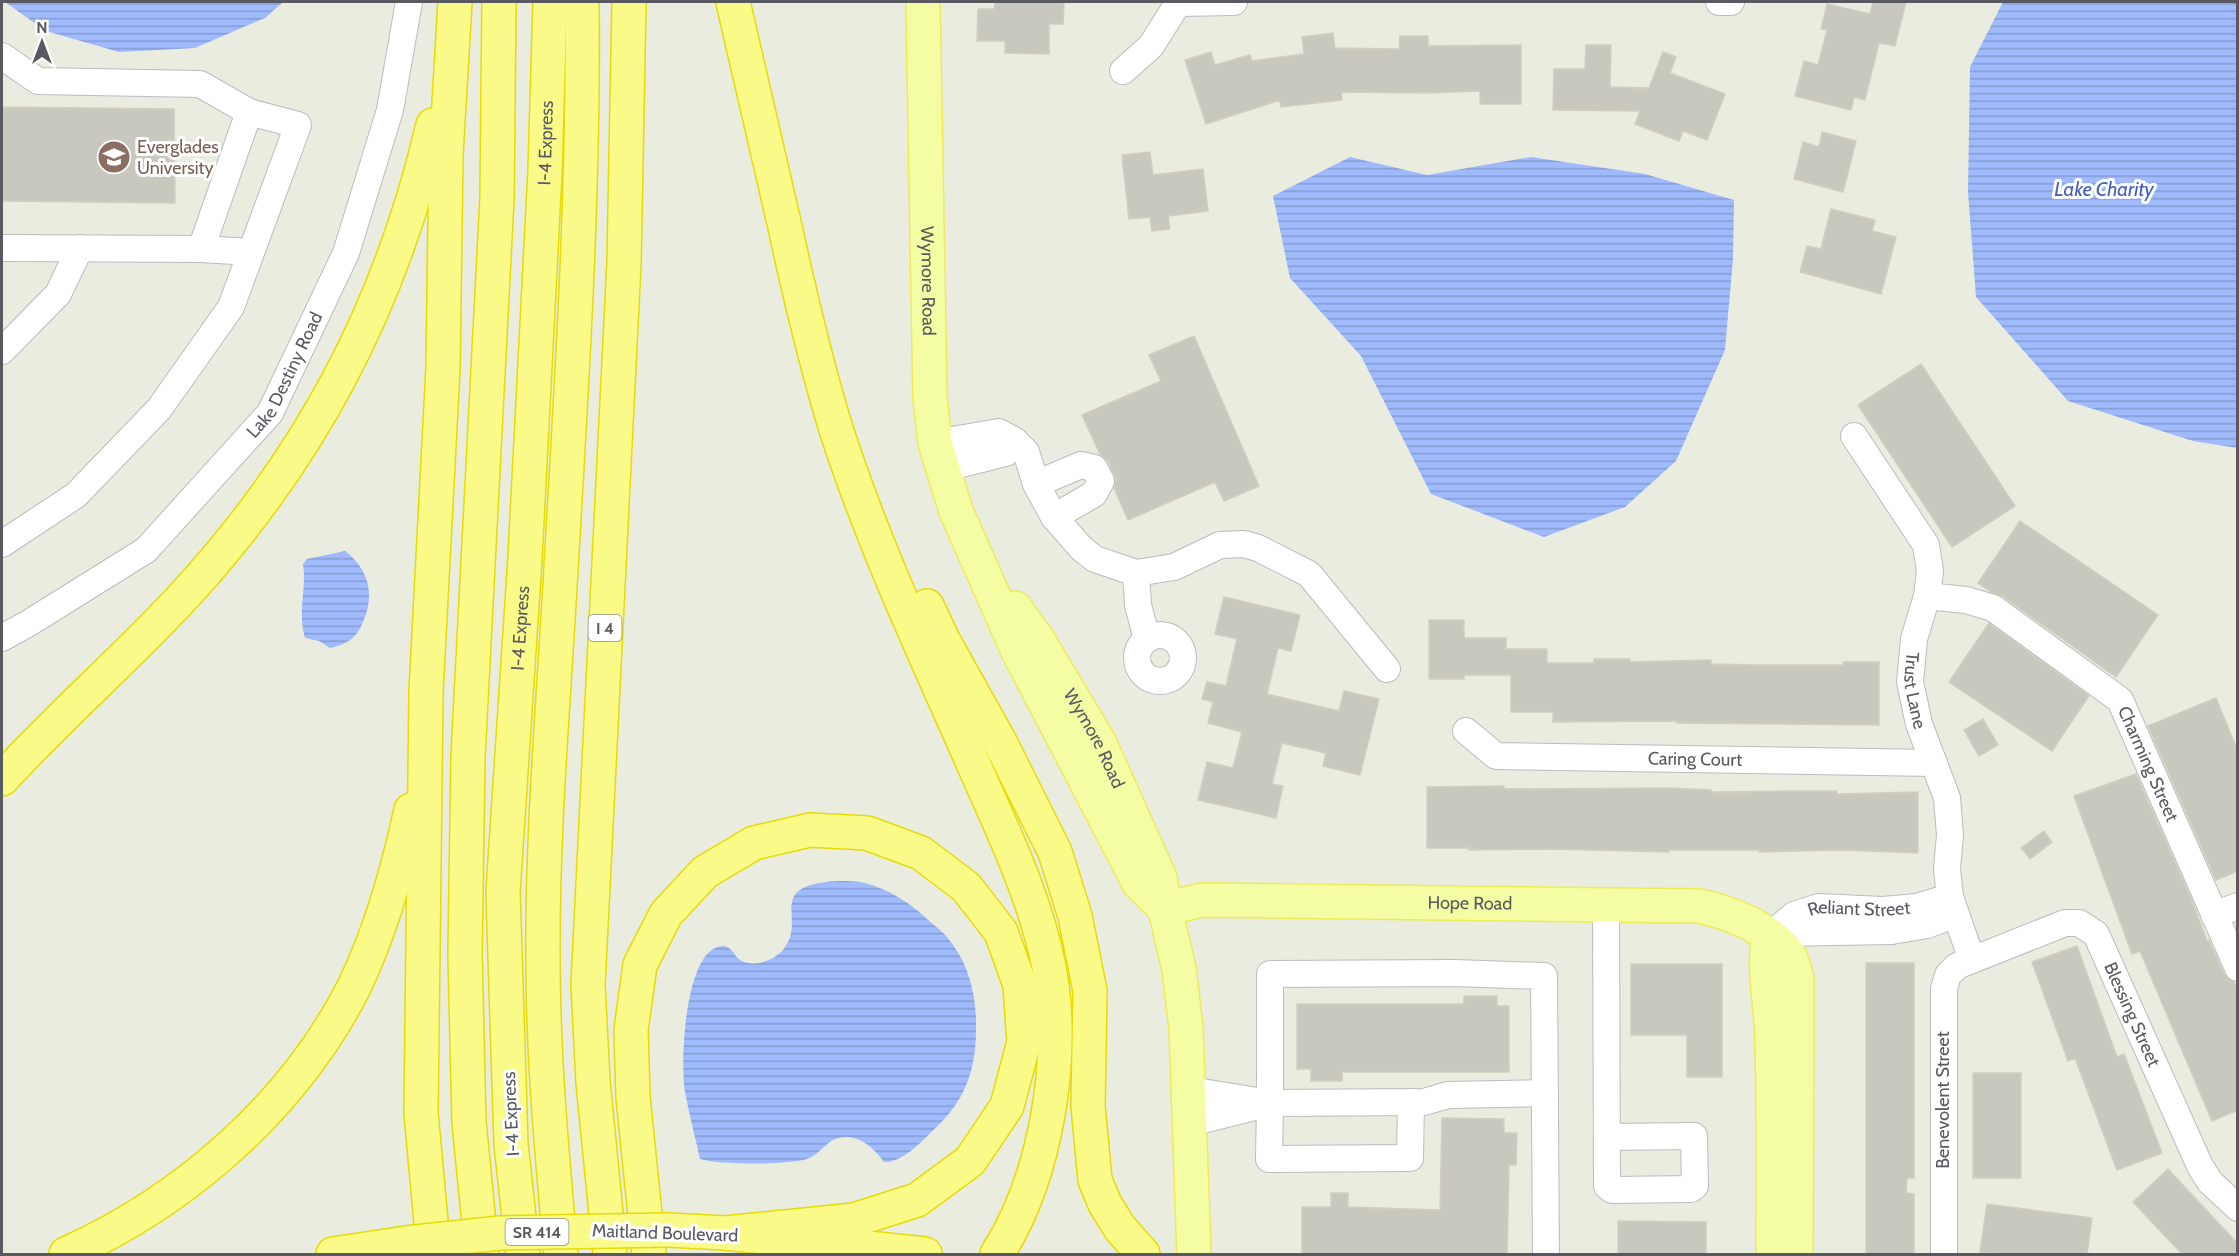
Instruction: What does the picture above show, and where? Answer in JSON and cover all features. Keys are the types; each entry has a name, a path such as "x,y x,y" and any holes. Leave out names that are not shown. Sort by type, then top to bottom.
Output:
{"highway":[{"path":"420,1249 426,692 443,368 446,154 453,2"},
{"path":"2,779 43,734 180,599 231,541 278,481 333,394 363,333 412,204 438,102 453,2"},
{"path":"482,1254 469,1122 465,954 468,757 497,198 499,2"},
{"name":"I-4 Express","path":"523,1254 511,1144 503,892 525,558 544,194 550,2"},
{"name":"I-4 Express","path":"561,1254 552,1143 543,959 548,765 582,167 582,2"},
{"name":"I 4","path":"610,1254 594,1082 588,986 624,263 628,2"},
{"path":"733,2 817,360 837,433 872,525 1029,894 1049,968 1055,1033 1049,1104 1031,1185 997,1254"},
{"path":"817,360 879,507 944,640 1000,742 1055,852 1076,916 1090,991 1088,1106 1095,1180 1105,1204 1120,1228 1143,1254"},
{"path":"66,1254 92,1243 150,1209 223,1152 281,1095 308,1062 332,1026 363,966 394,884 412,807 426,692"},
{"path":"658,1242 633,1097 631,1030 640,965 666,914 705,872 754,843 810,830 867,833 921,853 966,887 1001,932 1020,986 1024,1042 1007,1106 970,1161 917,1200 854,1220 725,1233"},
{"name":"Maitland Boulevard","path":"333,1254 420,1249 500,1233 658,1242 725,1233 925,1254"}],"main road":[{"name":"Wymore Road","path":"923,2 930,398 939,456 956,511 1018,651 1139,883 1165,909"},
{"name":"Hope Road","path":"1165,909 1202,900 1699,906 1722,910 1772,935 1788,954 1797,979 1796,1254"},
{"path":"1165,909 1179,969 1186,1028 1190,1090 1194,1254"},
{"path":"1772,935 1765,957 1772,1040 1773,1254"}],"street":[{"name":"Lake Destiny Road","path":"2,638 146,550 270,413 346,253 390,110 409,2"},
{"path":"1123,71 1151,46 1176,2 1234,2"},
{"path":"1719,2 1731,2"},
{"path":"2,56 38,81 200,84 249,112 298,125 231,307 159,409 76,495 2,544"},
{"path":"201,249 249,112"},
{"path":"2,248 201,249 251,252"},
{"path":"2,351 58,294 80,248"},
{"name":"Trust Lane","path":"1854,436 1926,545 1930,571 1927,596 1914,639 1910,682 1919,724 1947,798 1950,835 1947,869 1953,905 1972,960"},
{"path":"939,456 1006,453 1015,441 1026,452 1036,484 1054,517 1082,549 1095,558 1136,573 1174,567 1220,545 1244,544 1258,548 1309,574 1387,669"},
{"path":"1036,484 1081,465 1094,468 1101,481 1094,494 1054,517"},
{"path":"1136,573 1138,605 1147,639"},
{"name":"Charming Street","path":"1927,596 1966,600 1993,608 2120,700 2226,910 2238,968"},
{"name":"Caring Court","path":"1466,731 1496,756 1934,763"},
{"path":"1606,904 1607,1137"},
{"name":"Reliant Street","path":"1772,935 1892,931 1927,925 1953,905"},
{"name":"Blessing Street","path":"1972,960 2065,923 2079,923 2096,934 2200,1166 2210,1182 2238,1208"},
{"name":"Benevolent Street","path":"1944,1254 1944,989 1948,975 1957,966 1972,960"},
{"path":"1410,1102 1410,1158 1269,1159 1270,974 1454,973 1544,976 1546,1254"},
{"path":"1190,1090 1270,1103 1424,1102 1448,1095 1545,1093"},
{"path":"1191,1123 1270,1103"}],"water":[{"path":"5,2 283,2 265,18 195,48 119,52 46,31"},
{"name":"Lake Charity","path":"2003,2 2237,2 2237,448 2193,441 2068,401 1976,297 1968,192 1970,67"},
{"path":"1350,157 1427,175 1531,157 1645,174 1734,200 1733,259 1725,350 1676,461 1625,507 1544,537 1431,494 1361,356 1290,278 1273,196"},
{"path":"345,551 363,571 368,587 368,605 363,621 354,637 344,644 330,648 319,641 305,638 302,618 303,564 307,559"},
{"path":"837,881 865,883 898,897 942,932 957,951 971,983 976,1019 974,1056 965,1088 953,1109 938,1125 914,1148 889,1162 884,1162 869,1145 848,1137 833,1140 811,1158 797,1161 737,1163 700,1159 685,1092 683,1058 688,1009 700,965 710,951 723,946 729,948 745,962 757,963 773,958 782,951 789,939 794,897 800,890 814,884"}],"building":[{"path":"995,2 1064,2 1063,24 1049,24 1049,54 1005,53 1005,41 977,41 978,9 994,9"},
{"path":"1873,2 1906,2 1895,46 1879,43 1865,100 1854,97 1851,110 1795,96 1804,61 1818,65 1827,30 1821,29 1827,4 1870,14"},
{"path":"1333,33 1335,48 1399,49 1400,36 1428,36 1428,46 1521,45 1521,104 1480,104 1480,91 1341,92 1342,100 1281,107 1280,100 1206,124 1185,60 1211,52 1215,65 1250,55 1252,61 1304,54 1302,37"},
{"path":"1586,45 1611,45 1610,87 1649,88 1663,52 1676,57 1670,73 1725,94 1707,140 1683,131 1679,141 1635,124 1640,111 1553,110 1554,69 1585,69"},
{"path":"2,107 174,109 175,203 2,201"},
{"path":"1822,132 1856,141 1843,192 1794,179 1803,142 1819,147"},
{"path":"1150,152 1153,175 1203,169 1208,211 1168,216 1170,229 1152,231 1150,217 1129,219 1122,155"},
{"path":"1831,209 1875,220 1872,231 1896,237 1881,294 1800,272 1807,246 1821,249"},
{"path":"1194,336 1259,486 1224,501 1215,482 1128,520 1114,488 1116,480 1114,474 1107,460 1100,454 1082,415 1161,381 1149,355"},
{"path":"1921,364 2015,506 1952,547 1858,405"},
{"path":"2020,521 2158,615 2116,677 2002,596 1978,583"},
{"path":"1224,597 1300,615 1291,651 1278,648 1267,694 1339,711 1344,691 1379,699 1360,775 1323,766 1326,753 1282,743 1272,784 1283,786 1276,818 1198,800 1207,762 1233,768 1242,732 1208,723 1213,702 1202,699 1207,682 1226,686 1237,639 1215,634"},
{"path":"1429,620 1464,620 1464,638 1506,638 1506,649 1547,649 1547,663 1594,663 1594,659 1630,659 1630,662 1711,660 1711,664 1755,665 1843,665 1843,662 1879,662 1879,725 1677,723 1677,721 1553,722 1553,712 1511,712 1511,675 1464,675 1464,679 1429,679"},
{"path":"1989,623 2089,696 2052,751 1949,682"},
{"path":"2216,698 2238,752 2238,871 2216,880 2148,726"},
{"path":"1983,719 1998,745 1979,756 1964,730"},
{"path":"2136,774 2193,903 2207,941 2209,940 2224,974 2234,982 2238,991 2238,1110 2212,1121 2140,951 2132,954 2074,796"},
{"path":"1504,786 1504,789 1669,788 1711,790 1711,792 1837,791 1837,794 1918,792 1918,853 1842,850 1759,852 1759,850 1669,850 1669,852 1427,848 1427,787"},
{"path":"2044,831 2052,842 2030,859 2021,848"},
{"path":"2077,946 2117,1057 2124,1054 2162,1153 2117,1170 2075,1058 2068,1061 2032,962"},
{"path":"1866,963 1914,963 1914,1178 1907,1178 1906,1193 1914,1194 1914,1254 1866,1254"},
{"path":"1631,964 1722,964 1722,1077 1687,1077 1687,1035 1631,1035"},
{"path":"1464,996 1497,996 1497,1006 1509,1006 1509,1072 1342,1072 1342,1081 1311,1081 1311,1069 1297,1069 1297,1004 1464,1004"},
{"path":"1973,1073 2021,1073 2021,1178 1973,1178"},
{"path":"1442,1118 1504,1119 1504,1133 1517,1133 1516,1165 1509,1165 1507,1254 1302,1254 1302,1207 1331,1207 1331,1193 1348,1193 1348,1207 1440,1210"},
{"path":"2168,1169 2238,1244 2238,1254 2182,1254 2133,1202"},
{"path":"1987,1204 2092,1218 2087,1254 1980,1252"},
{"path":"1618,1221 1706,1222 1706,1254 1618,1254"}],"place":[{"name":"Everglades University","path":"114,157"}]}
